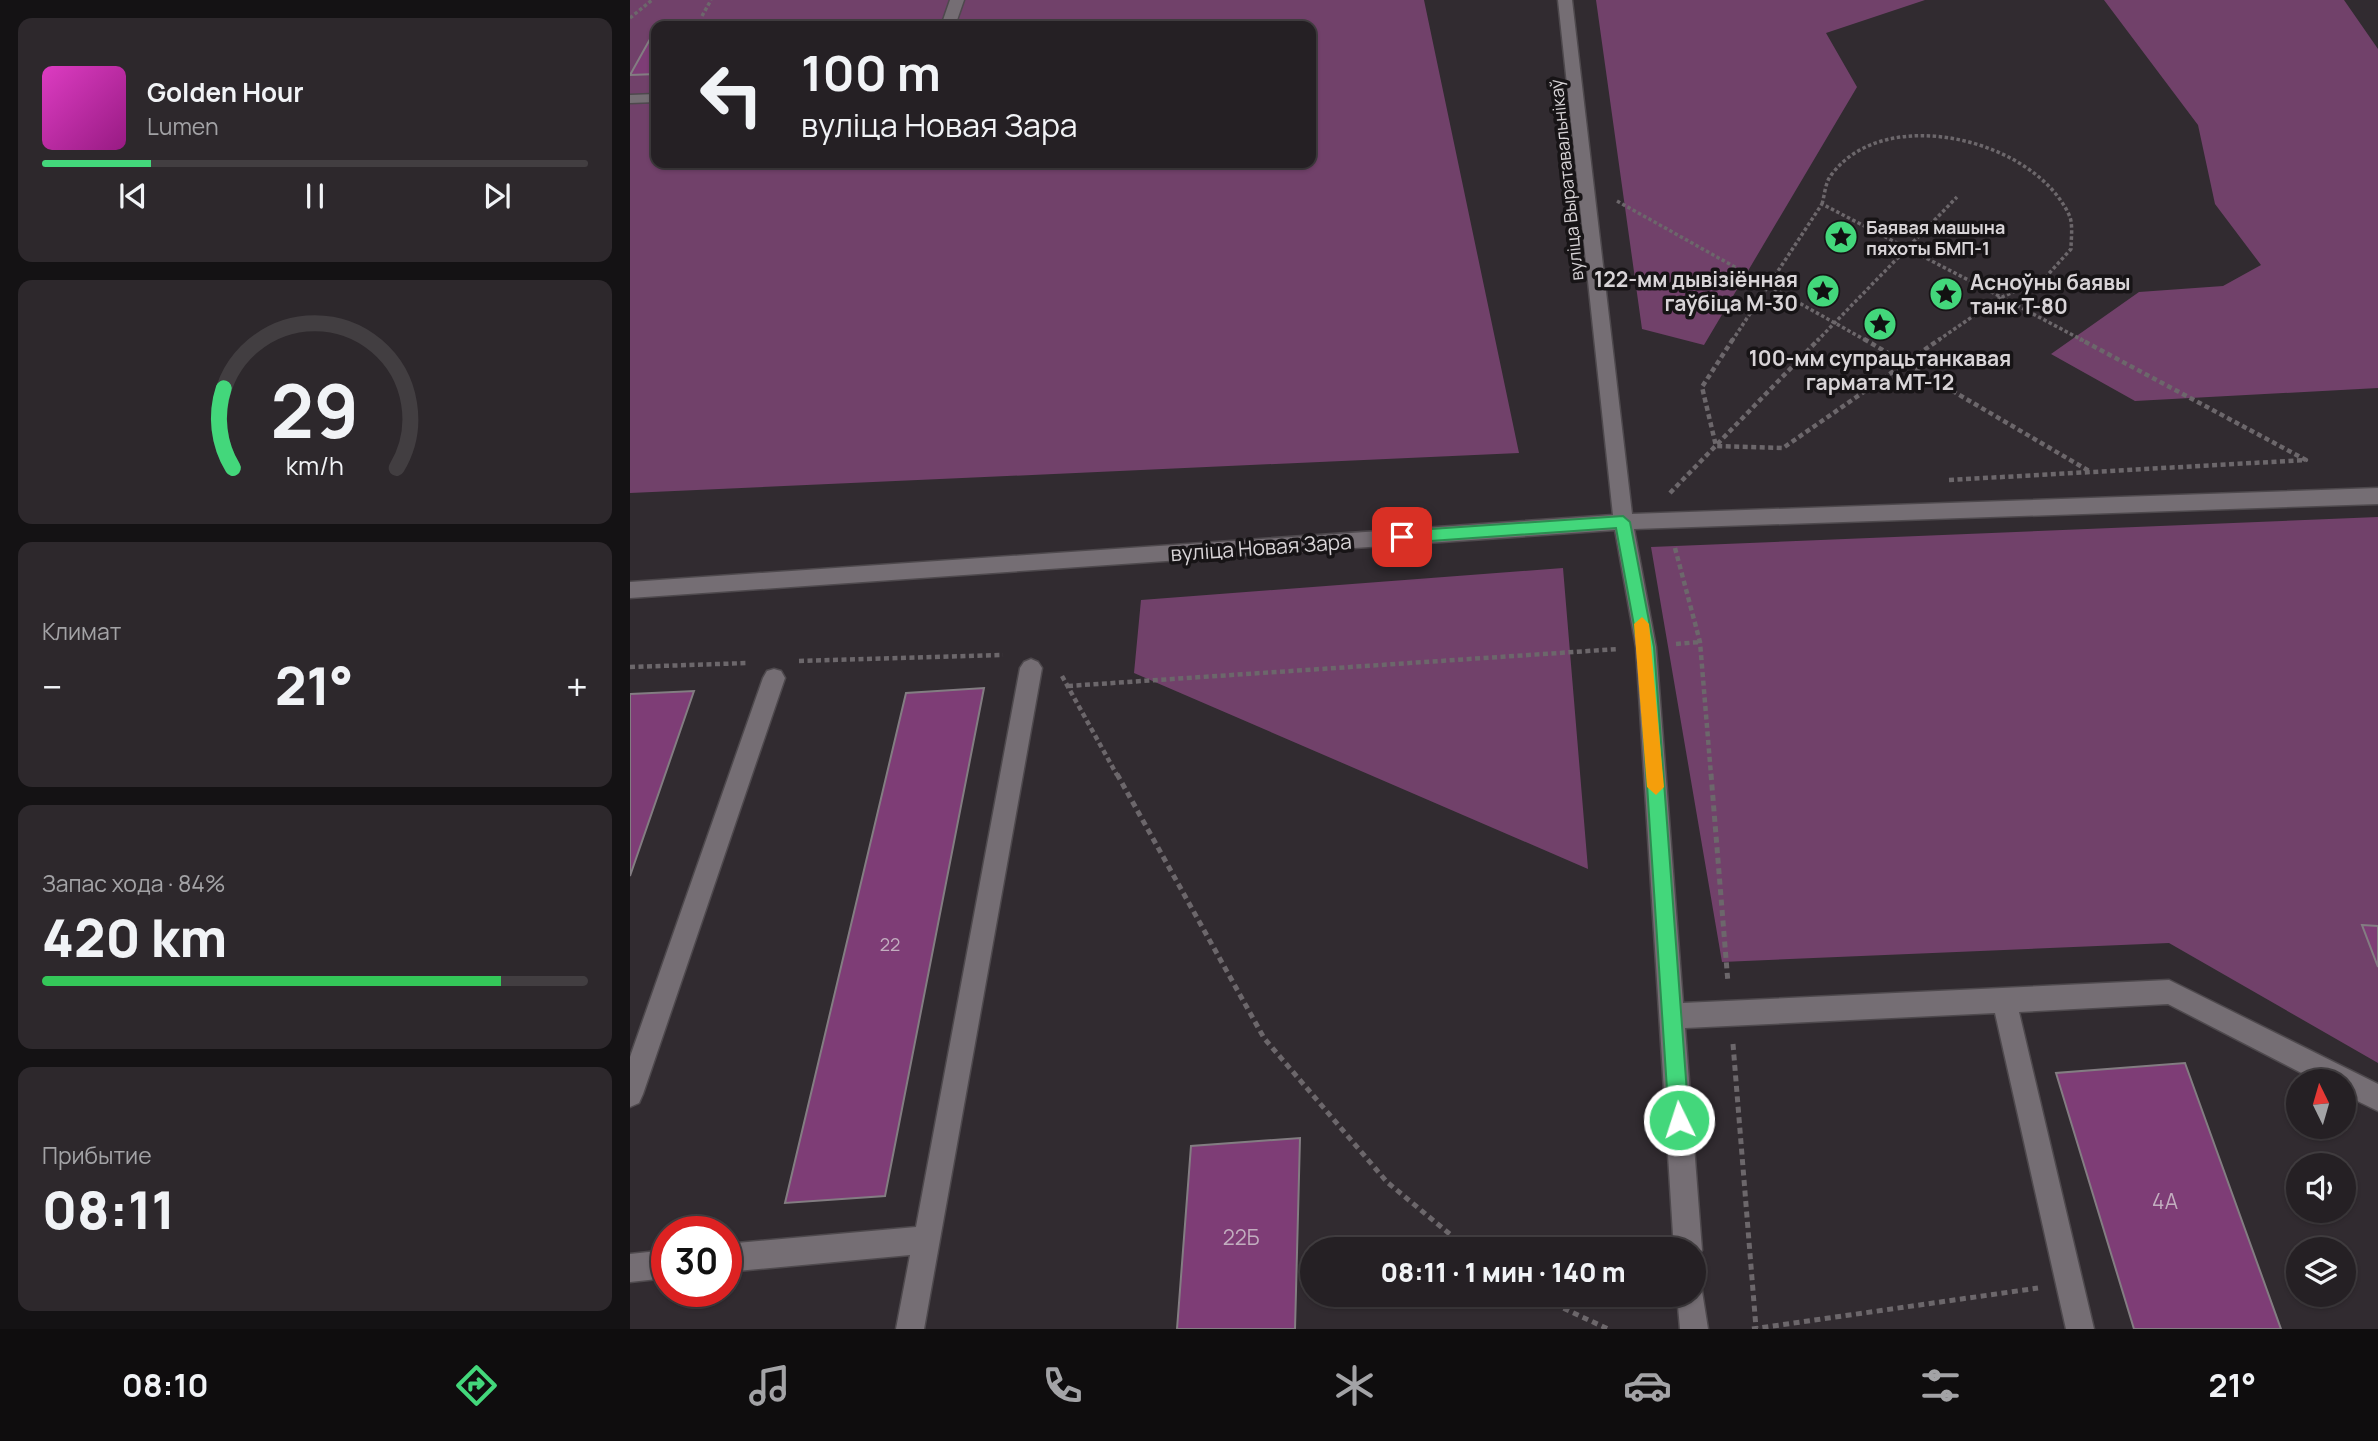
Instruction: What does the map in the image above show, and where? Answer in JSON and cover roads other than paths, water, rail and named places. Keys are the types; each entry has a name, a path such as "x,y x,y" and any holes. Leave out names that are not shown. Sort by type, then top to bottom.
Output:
{"street":[{"path":"950,21 957,0"},
{"name":"вуліца Выратавальнікаў","path":"1565,0 1623,522"},
{"path":"630,99 651,98"},
{"name":"вуліца Новая Зара","path":"630,590 1623,522 2378,495"},
{"path":"1623,522 1646,647 1687,1237"},
{"path":"909,1329 928,1240 1023,661"},
{"path":"630,1094 774,678"},
{"path":"1672,1016 2169,992 2378,1098"},
{"path":"2004,1000 2080,1329"},
{"path":"742,1257 928,1240"},
{"path":"630,1268 651,1266"},
{"path":"1692,1307 1694,1329"}],"place":[{"name":"Баявая машына пяхоты БМП-1","path":"1841,237"},
{"name":"122-мм дывізіённая гаўбіца М-30","path":"1823,291"},
{"name":"Асноўны баявы танк Т-80","path":"1946,294"},
{"name":"100-мм супрацьтанкавая гармата МТ-12","path":"1880,324"}]}
